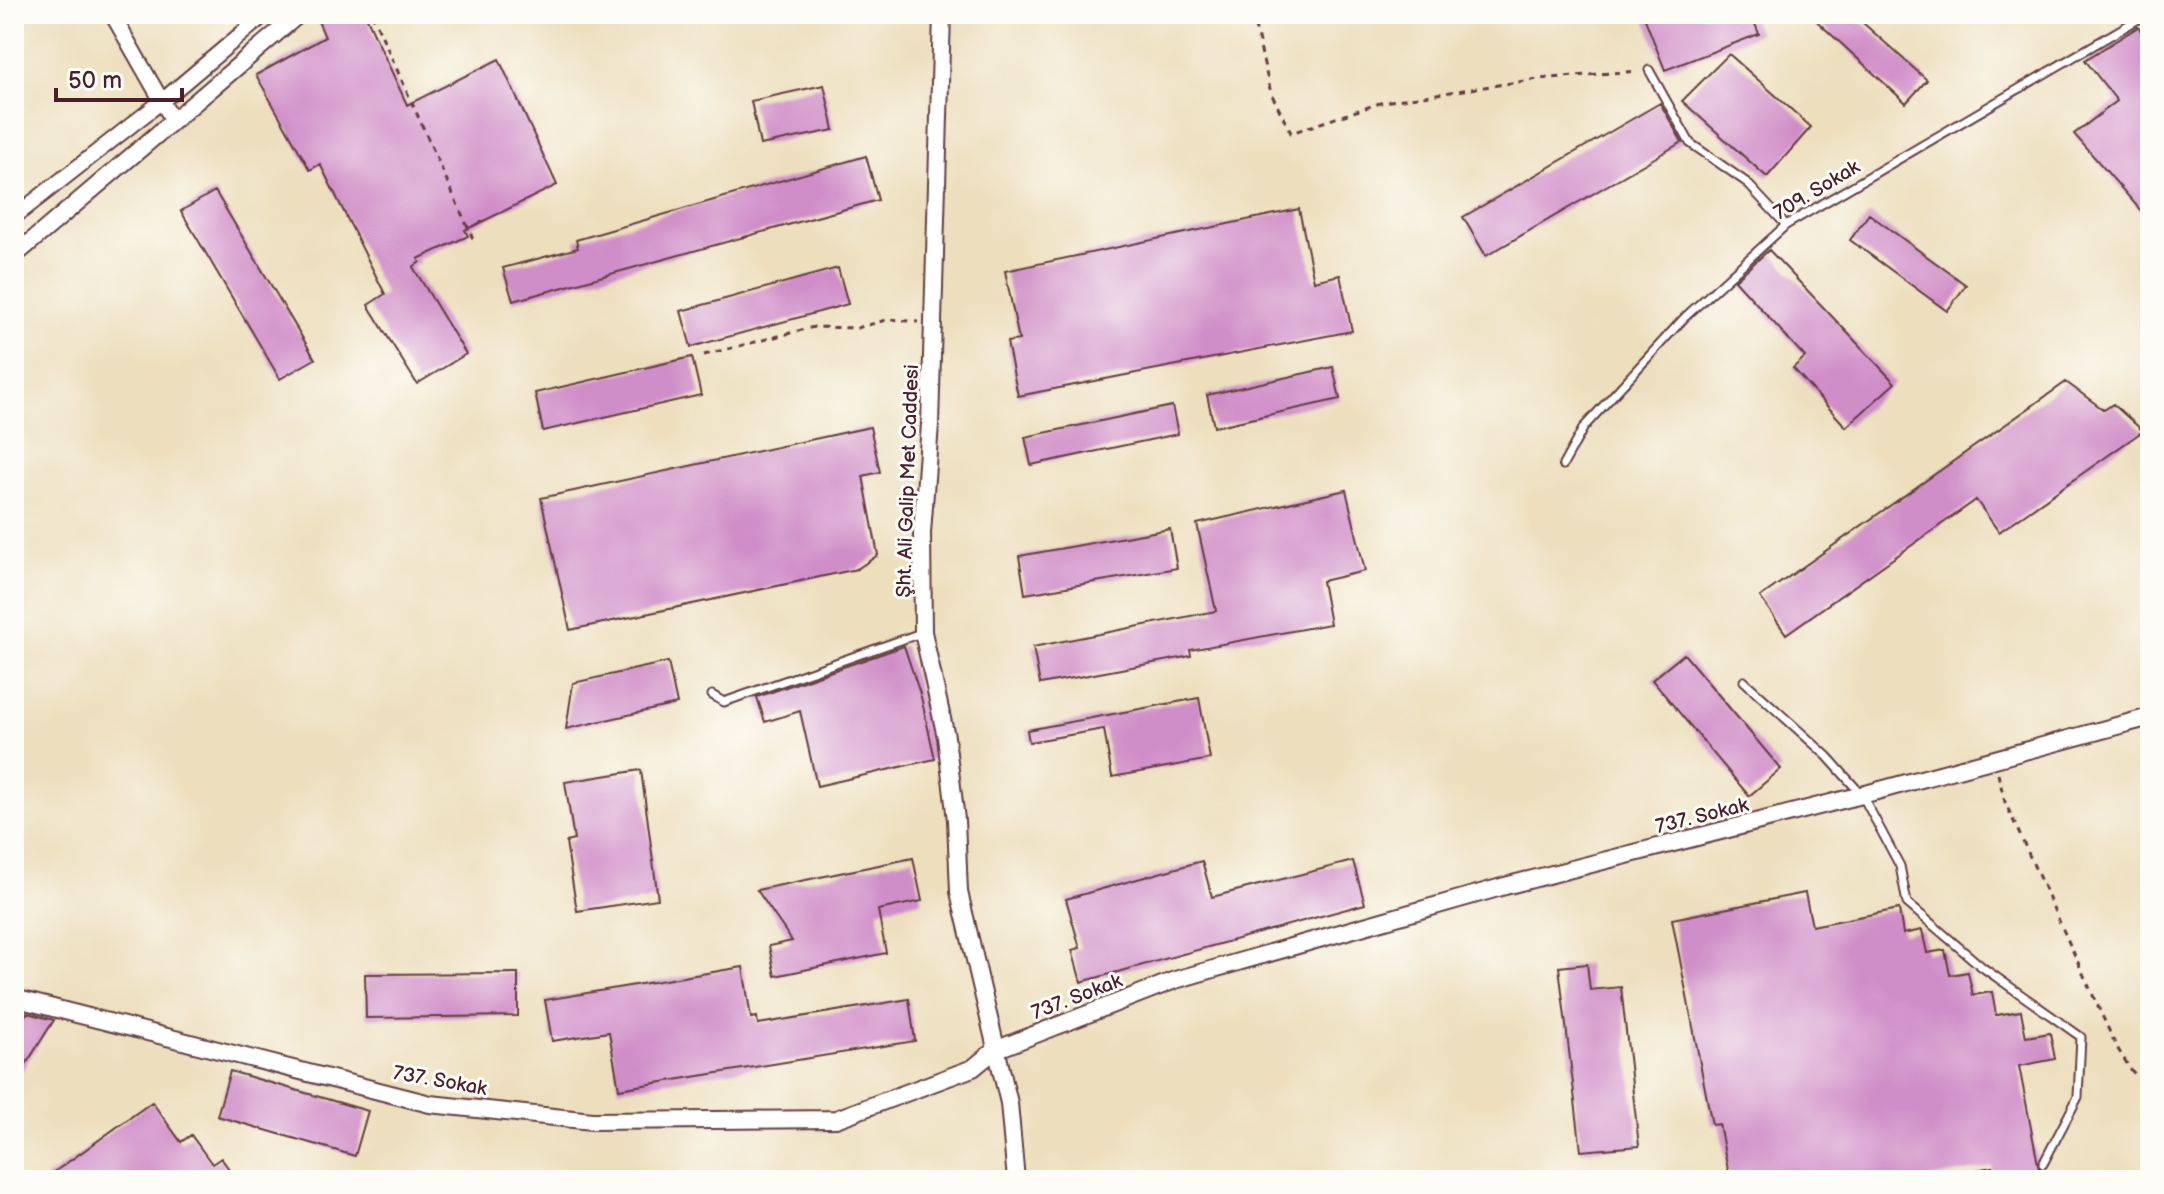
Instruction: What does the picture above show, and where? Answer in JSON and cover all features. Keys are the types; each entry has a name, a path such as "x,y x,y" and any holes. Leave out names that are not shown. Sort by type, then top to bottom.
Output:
{"street":[{"path":"112,14 172,119"},
{"path":"14,217 162,101 265,14"},
{"path":"14,256 299,14"},
{"name":"Şht. Ali Galip Met Caddesi","path":"942,14 934,324 922,533 923,632 946,737 956,820 959,892 1009,1103 1016,1180"},
{"name":"737. Sokak","path":"14,998 430,1104 592,1121 836,1119 973,1068 995,1050 1175,980 1505,886 1862,795 2150,717"}],"lane":[{"name":"709. Sokak","path":"1563,465 1584,427 1685,317 1786,225 2147,14"},
{"path":"1649,70 1690,143 1746,182 1786,225"},
{"path":"712,695 724,702 923,632"},
{"path":"1744,681 1827,756 1862,795 1900,866 1907,903 1982,967 2081,1037 2078,1097 2043,1164"}],"path":[{"path":"372,14 474,241"},
{"path":"1252,14 1271,93 1291,133 1383,102 1538,79 1649,70"},
{"path":"704,355 814,327 857,328 890,319 934,324"},
{"path":"1994,759 2005,802 2116,1046 2131,1070 2150,1089"}],"building":[{"path":"315,14 365,14 407,105 499,59 557,185 465,230 468,236 418,259 420,262 413,267 466,354 417,384 368,305 385,294 320,164 310,170 256,75 325,37"},
{"path":"1643,14 1751,14 1759,34 1665,70"},
{"path":"1809,14 1853,14 1927,80 1906,103"},
{"path":"2138,27 2150,43 2150,206 2142,212 2074,134 2117,101 2085,60"},
{"path":"1729,54 1811,127 1767,177 1682,101"},
{"path":"824,85 834,130 760,145 751,101"},
{"path":"1660,103 1682,142 1486,256 1463,217"},
{"path":"866,156 878,200 513,301 503,268 578,248 576,240"},
{"path":"215,191 315,359 280,379 181,211"},
{"path":"1299,209 1314,281 1340,275 1352,331 1018,396 1007,342 1019,340 1005,271"},
{"path":"1869,214 1966,285 1947,311 1850,240"},
{"path":"1769,250 1895,383 1846,427 1793,368 1805,357 1735,280"},
{"path":"838,268 848,304 691,347 681,311"},
{"path":"692,357 701,395 543,431 535,393"},
{"path":"1333,367 1340,399 1214,427 1207,395"},
{"path":"2066,382 2104,410 2113,404 2143,431 1999,532 1976,500 1786,634 1760,597"},
{"path":"1172,406 1178,434 1031,465 1025,437"},
{"path":"870,427 880,472 863,476 878,555 857,569 570,630 541,498"},
{"path":"1346,490 1365,571 1322,581 1330,624 1190,650 1191,656 1040,684 1033,647 1216,611 1197,524"},
{"path":"1170,529 1177,568 1025,594 1019,556"},
{"path":"904,646 921,697 935,759 817,786 800,711 765,722 757,697"},
{"path":"1684,654 1781,769 1749,796 1652,680"},
{"path":"668,662 677,704 566,729 573,683"},
{"path":"1199,698 1210,759 1112,777 1104,729 1029,742 1027,730"},
{"path":"641,770 658,899 577,911 566,842 574,840 565,782"},
{"path":"913,858 922,901 878,910 886,953 775,976 769,946 792,941 757,890"},
{"path":"1202,861 1212,897 1353,861 1365,904 1081,982 1072,950 1080,948 1066,899"},
{"path":"1805,893 1812,926 1899,909 1903,934 1922,930 1927,953 1945,950 1950,975 1968,972 1973,995 1992,992 1996,1015 2021,1011 2026,1037 2050,1033 2055,1059 2019,1066 2041,1180 1993,1180 1992,1167 1922,1180 1730,1180 1719,1124 1712,1125 1672,919"},
{"path":"1587,964 1590,990 1621,987 1639,1146 1581,1151 1559,967"},
{"path":"743,967 751,1018 757,1017 758,1024 909,999 915,1041 619,1089 609,1032 552,1041 545,1000"},
{"path":"518,973 518,1016 366,1018 365,974"},
{"path":"27,1013 54,1020 14,1083 14,1033"},
{"path":"230,1071 368,1111 355,1156 217,1116"},
{"path":"152,1102 181,1142 191,1135 212,1164 221,1158 237,1180 43,1180"}]}
